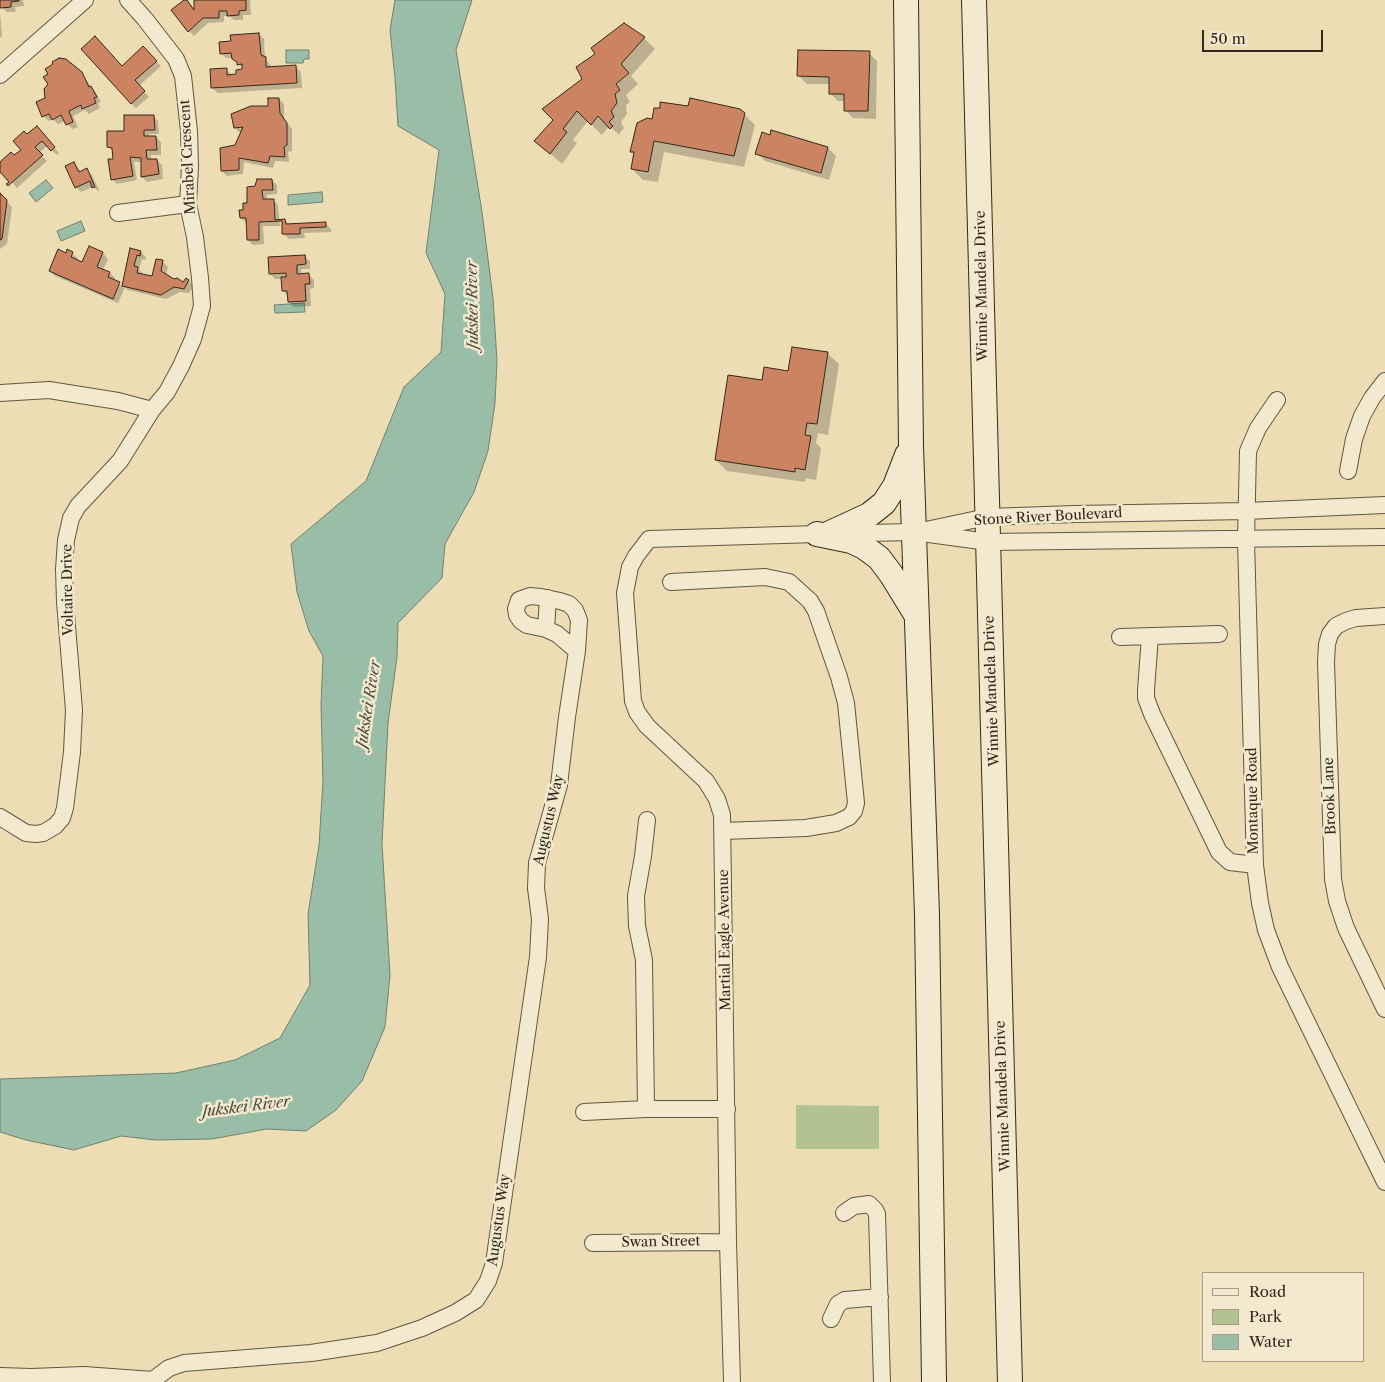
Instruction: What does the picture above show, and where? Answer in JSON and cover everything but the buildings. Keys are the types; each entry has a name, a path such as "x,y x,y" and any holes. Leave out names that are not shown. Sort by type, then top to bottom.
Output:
{"main road":[{"path":"906,0 911,446 927,915 934,1382"},
{"name":"Winnie Mandela Drive","path":"974,0 1010,1382"},
{"path":"824,534 869,515 884,503 895,486 911,446"},
{"path":"824,534 851,541 864,547 879,558 917,617"}],"street":[{"path":"0,75 85,0"},
{"name":"Mirabel Crescent","path":"128,0 176,59 183,76 189,132 188,204 196,245 202,306 193,339 181,366 167,392 152,410"},
{"path":"118,213 188,204"},
{"path":"1348,471 1354,439 1362,416 1372,398 1385,381"},
{"path":"0,393 49,390 118,401 152,410"},
{"name":"Montaque Road","path":"1277,400 1258,428 1248,451 1246,540 1255,865 1260,903 1266,930 1280,967 1385,1182"},
{"name":"Voltaire Drive","path":"0,817 26,832 36,834 43,833 55,826 62,818 70,777 74,719 65,602 64,569 66,540 71,518 78,506 120,461 152,410"},
{"name":"Stone River Boulevard","path":"914,532 987,517 1084,513 1246,511 1385,505"},
{"path":"824,534 914,532"},
{"name":"Stone River Boulevard","path":"914,532 988,542 1385,537"},
{"name":"Martial Eagle Avenue","path":"732,1382 728,1242 722,814 717,799 706,781 647,726 637,712 633,701 625,593 630,567 649,539 824,534"},
{"path":"671,582 765,577 789,582 810,601 816,611 840,678 846,703 856,803 854,811 849,817 836,823 806,828 761,828 723,832"},
{"name":"Augustus Way","path":"0,1376 31,1378 84,1375 153,1381 169,1368 184,1363 203,1360 312,1353 376,1342 422,1328 455,1313 476,1300 488,1281 494,1263 538,957 540,919 536,888 537,863 559,785 567,717 577,651 580,625 575,610 569,604 548,598 530,596 522,598 517,604 516,609 517,615 521,620 527,624 557,634 577,651"},
{"path":"546,629 548,598"},
{"name":"Brook Lane","path":"1385,616 1356,618 1336,626 1330,634 1327,644 1326,662 1333,879 1337,901 1346,928 1385,1008"},
{"path":"1120,637 1218,634"},
{"path":"1150,636 1146,698 1152,714 1219,852 1230,862 1255,865"},
{"path":"646,1109 644,960 637,926 636,896 644,856 647,820"},
{"path":"584,1112 646,1109 727,1109"},
{"path":"844,1213 854,1206 869,1204 875,1210 878,1223 882,1382"},
{"name":"Swan Street","path":"593,1243 728,1242"},
{"path":"831,1319 838,1304 845,1300 880,1297"}],"green space":[{"path":"796,1105 879,1106 879,1149 796,1149"}],"water":[{"name":"Jukskei River","path":"395,0 472,0 456,50 482,212 493,298 497,360 495,403 488,451 474,492 445,544 442,578 398,623 397,657 388,723 382,844 390,975 385,1027 362,1081 336,1110 306,1131 267,1129 212,1139 156,1140 121,1136 74,1150 26,1140 0,1132 0,1079 176,1073 235,1060 280,1038 310,985 308,914 319,845 323,781 321,705 323,656 309,631 297,592 291,544 366,481 404,387 441,352 445,294 426,253 439,150 398,126 390,30"},
{"path":"286,50 309,50 309,59 304,59 303,63 286,63"},
{"path":"46,180 53,188 36,202 29,193"},
{"path":"322,192 323,202 288,205 288,195"},
{"path":"81,221 85,231 61,241 57,231"},
{"path":"304,303 305,312 275,313 274,305"}]}
